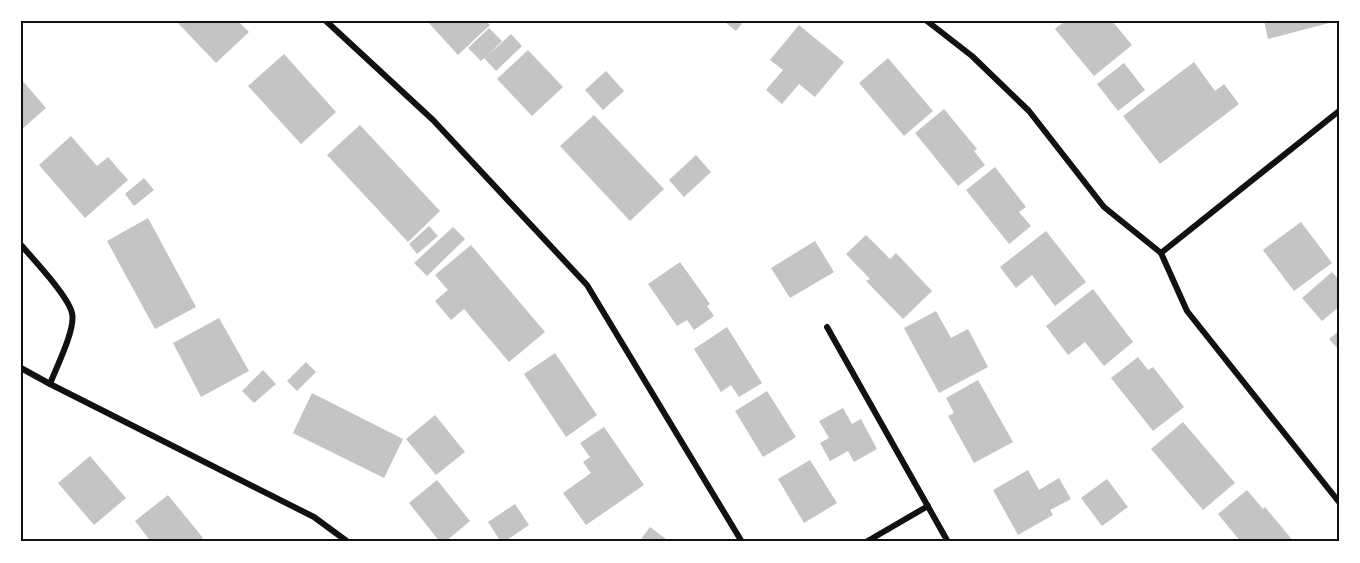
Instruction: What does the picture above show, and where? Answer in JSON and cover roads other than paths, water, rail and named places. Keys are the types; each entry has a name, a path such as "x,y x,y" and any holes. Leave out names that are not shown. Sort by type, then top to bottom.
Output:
{"street":[{"path":"326,21 433,120 587,285 742,542"},
{"path":"927,21 972,56 1029,111 1104,207 1161,253 1187,311 1339,502"},
{"path":"1161,253 1339,111"},
{"path":"21,245 65,297 72,313 71,329 50,384"},
{"path":"827,327 948,542"},
{"path":"21,368 314,517 348,542"},
{"path":"866,542 928,506"}]}
